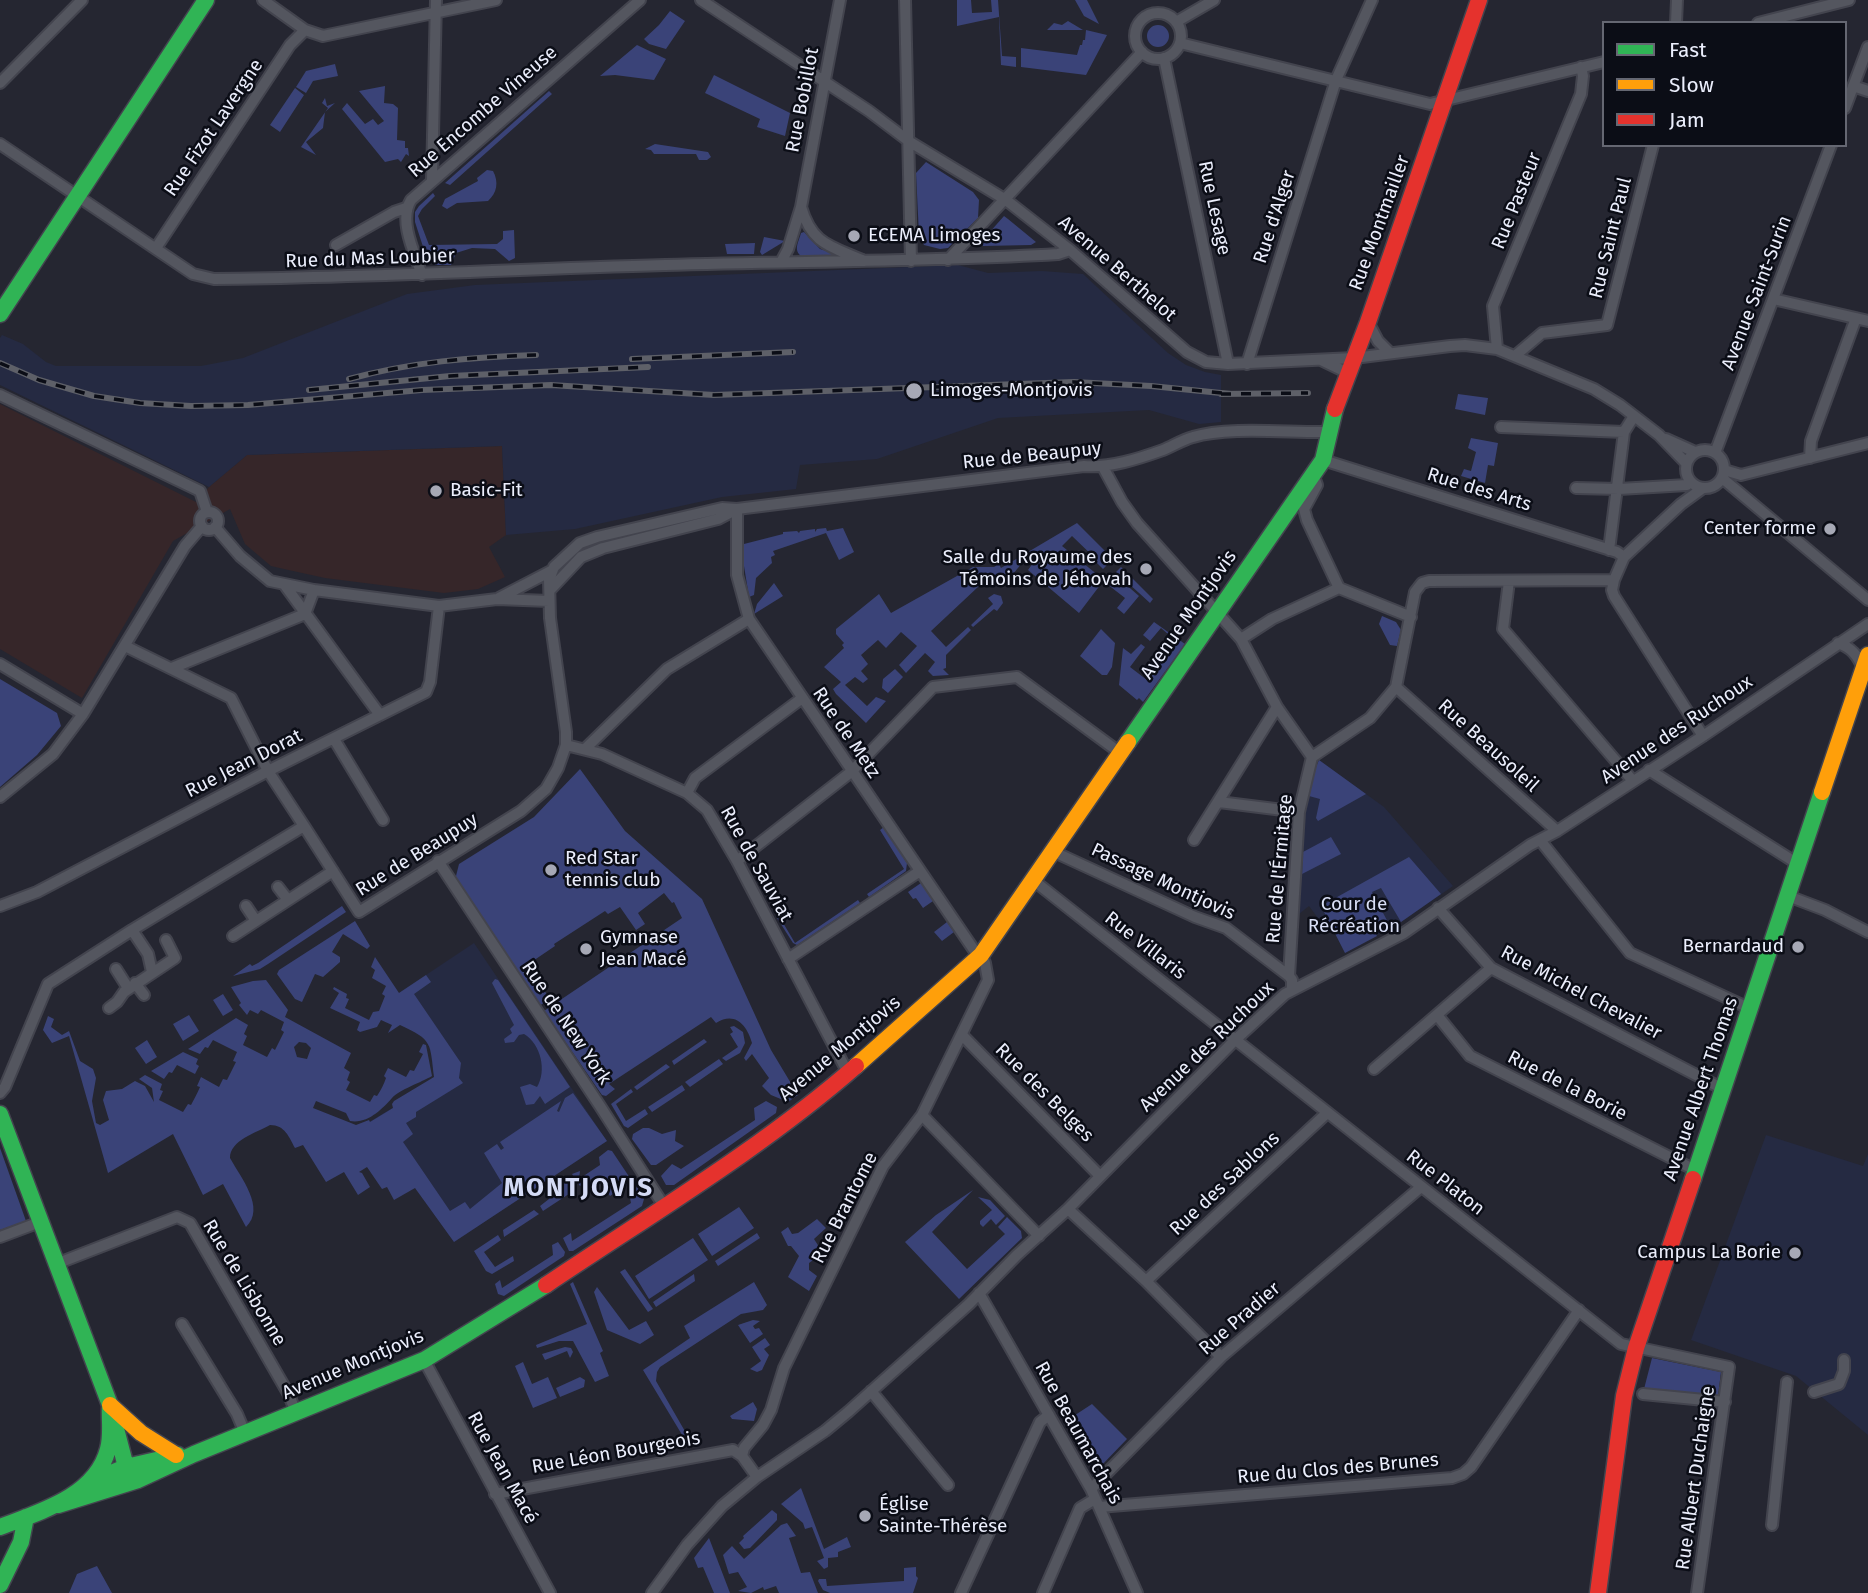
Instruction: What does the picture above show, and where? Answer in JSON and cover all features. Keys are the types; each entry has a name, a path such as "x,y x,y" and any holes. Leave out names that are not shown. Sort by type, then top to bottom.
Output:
{"main road":[{"path":"0,314 206,0"},
{"name":"Rue Montmailler","path":"1322,460 1328,432 1479,0"},
{"name":"Avenue Montjovis","path":"90,1482 194,1454 424,1360 517,1304 739,1156 848,1073 981,955 1322,460"},
{"name":"Avenue Albert Thomas","path":"1598,1592 1624,1396 1636,1348 1865,670"},
{"path":"1,1120 134,1470"},
{"path":"110,1405 152,1444 176,1455"},
{"path":"0,1527 65,1503 90,1482 106,1455 110,1405"},
{"name":"Avenue Montjovis","path":"65,1503 134,1470 176,1455 194,1454"},
{"path":"0,1585 21,1542 26,1517"}],"street":[{"path":"0,83 82,0"},
{"path":"263,0 305,30 323,36 496,0"},
{"path":"432,180 436,0"},
{"name":"Rue Encombe Vineuse","path":"422,275 406,221 406,208 411,200 640,0"},
{"name":"Avenue Berthelot","path":"701,0 869,111 910,142 1006,200 1070,250 1187,352 1206,362 1228,364 1319,359 1351,366"},
{"name":"Rue Bobillot","path":"781,262 788,249 801,207 840,0"},
{"path":"905,0 911,261"},
{"path":"1162,0 1164,13"},
{"path":"1177,22 1214,0"},
{"name":"Rue d'Alger","path":"1247,364 1336,80 1372,0"},
{"path":"1676,0 1676,21"},
{"path":"1766,21 1849,0"},
{"path":"1164,13 1177,22 1181,33 1180,43 1174,52 1164,58 1152,58 1142,52 1135,39 1138,24 1148,15 1164,13"},
{"name":"Rue Fizot Lavergne","path":"156,248 290,45 305,30"},
{"path":"1180,43 1430,104 1602,62"},
{"path":"1847,102 1868,47"},
{"path":"948,260 1142,52"},
{"name":"Rue Lesage","path":"1164,58 1228,364"},
{"name":"Rue Pasteur","path":"1497,349 1493,306 1581,94 1581,67"},
{"path":"1853,86 1868,91"},
{"name":"Rue du Mas Loubier","path":"0,144 193,274 214,279 422,275 781,262 948,260 1058,254 1070,250"},
{"name":"Rue Saint Paul","path":"1516,355 1542,333 1607,325 1652,147"},
{"name":"Avenue Saint-Surin","path":"1715,453 1830,147"},
{"path":"801,207 813,234 825,244 867,262"},
{"path":"336,245 406,208"},
{"path":"1773,299 1868,321"},
{"path":"1810,458 1811,441 1856,318"},
{"path":"1368,322 1377,341 1390,353"},
{"path":"1351,366 1390,353 1465,345 1497,349 1516,355 1594,389 1659,435 1686,463 1688,480 1697,487 1714,486 1723,474 1723,463 1715,453 1705,450 1695,452 1659,435"},
{"name":"Avenue Berthelot","path":"1319,359 1351,366"},
{"path":"0,395 200,491 207,512"},
{"path":"1609,550 1619,489 1624,432 1634,416"},
{"path":"1501,427 1624,432"},
{"name":"Rue de Beaupuy","path":"125,646 231,698 268,771 359,912 521,811 546,789 558,768 566,745 549,595 551,571 580,543 722,508 737,509 1084,466 1102,467 1204,435 1237,432 1328,432"},
{"path":"1723,474 1741,475 1868,443"},
{"path":"1686,463 1695,452"},
{"name":"Rue des Arts","path":"1322,460 1624,557"},
{"path":"1102,467 1122,502 1138,523 1241,639 1277,706 1312,757 1370,718 1396,687 1415,592 1422,583 1614,580"},
{"path":"1313,474 1317,485 1304,509 1339,588 1411,617"},
{"path":"1723,474 1868,600"},
{"path":"1576,488 1619,489 1687,485"},
{"path":"1703,488 1681,504 1624,557 1612,590 1703,736"},
{"name":"Rue de Beaupuy","path":"549,595 581,557 603,548 718,519 737,509"},
{"name":"Rue de Metz","path":"737,509 737,575 749,619 920,872 974,950 981,955"},
{"path":"0,797 53,754 83,714 185,546 202,526 201,516 211,512 217,517 215,527"},
{"path":"202,526 209,529 215,527"},
{"path":"215,527 240,556 270,581 314,590 439,606 549,595"},
{"path":"497,599 551,571"},
{"path":"533,580 538,580 549,595"},
{"path":"1509,581 1503,629 1633,781"},
{"path":"284,583 380,715"},
{"path":"1241,639 1272,619 1339,588"},
{"path":"172,668 305,614 314,590"},
{"name":"Rue Jean Dorat","path":"0,906 37,892 426,692 430,682 439,606"},
{"path":"586,748 667,669 749,619"},
{"name":"Avenue des Ruchoux","path":"652,1593 722,1506 757,1477 825,1431 871,1391 1068,1209 1235,1040 1292,990 1404,933 1868,624"},
{"path":"1838,643 1847,646 1857,655 1865,670"},
{"path":"0,664 83,714"},
{"path":"737,860 851,772 933,687 1017,677 1119,752"},
{"name":"Rue Beausoleil","path":"1396,687 1557,831"},
{"path":"687,793 695,778 801,699"},
{"path":"1194,840 1277,706"},
{"path":"334,738 383,820"},
{"name":"Rue de Sauviat","path":"566,745 586,748 687,793 707,810 737,860 848,1073"},
{"name":"Rue de l'Érmitage","path":"1292,990 1289,976 1299,812 1312,757"},
{"path":"1649,770 1798,864"},
{"path":"1219,802 1299,812"},
{"path":"0,1093 5,1087 48,984 304,826"},
{"path":"1540,840 1630,953 1751,1009"},
{"name":"Passage Montjovis","path":"1052,851 1195,917 1226,928 1289,976"},
{"name":"Rue de New York","path":"438,862 664,1206"},
{"path":"233,936 333,871"},
{"path":"788,959 920,872"},
{"name":"Rue Villaris","path":"1032,880 1235,1040"},
{"path":"278,887 288,900"},
{"path":"1788,896 1868,932"},
{"path":"246,906 256,921"},
{"name":"Rue Michel Chevalier","path":"1438,908 1491,968 1723,1089"},
{"path":"132,930 148,954 152,972"},
{"path":"109,1009 132,986 152,972 178,963 166,940"},
{"name":"Rue Brantome","path":"742,1457 744,1448 763,1426 771,1410 784,1368 883,1166 922,1115 962,1035 988,980 981,955"},
{"path":"1374,1069 1491,968"},
{"path":"116,970 144,995"},
{"name":"Rue de la Borie","path":"1437,1015 1470,1056 1696,1170"},
{"name":"Rue des Belges","path":"962,1035 1100,1175"},
{"name":"Rue Platon","path":"1235,1040 1621,1344 1729,1367"},
{"name":"Rue des Sablons","path":"1146,1281 1327,1113"},
{"path":"922,1115 1039,1236"},
{"name":"Rue Pradier","path":"1043,1593 1080,1508 1095,1498 1221,1357 1421,1187"},
{"path":"1068,1209 1146,1281 1221,1357"},
{"name":"Rue de Lisbonne","path":"56,1264 177,1217 190,1223 288,1393 296,1412"},
{"path":"0,1237 40,1222"},
{"name":"Rue Beaumarchais","path":"979,1293 1095,1498 1137,1593"},
{"name":"Rue du Clos des Brunes","path":"1095,1498 1452,1478 1463,1474 1471,1467 1579,1310"},
{"path":"182,1324 237,1414 245,1433"},
{"name":"Rue Jean Macé","path":"424,1360 550,1593"},
{"path":"1814,1392 1839,1384 1844,1371 1844,1360"},
{"name":"Rue Albert Duchaigne","path":"1697,1593 1729,1367"},
{"path":"1772,1525 1787,1382"},
{"path":"871,1391 948,1485"},
{"path":"1643,1394 1725,1402"},
{"path":"961,1593 1040,1422 1049,1415"},
{"name":"Rue Léon Bourgeois","path":"495,1493 733,1450 742,1457"},
{"path":"742,1457 757,1477"}],"shaded area":[{"path":"958,265 988,273 1042,271 1083,274 1168,353 1186,365 1221,375 1221,422 1199,424 1149,410 998,418 877,459 800,465 796,489 722,497 575,529 506,535 502,446 247,455 209,487 0,385 2,335 23,344 46,362 56,366 201,366 243,358 407,294 475,285"},
{"path":"0,404 196,502 209,487 247,455 502,446 506,535 489,547 505,577 478,589 444,593 325,578 271,566 245,544 230,509 173,541 82,698 0,649"},
{"path":"1319,760 1384,807 1453,886 1401,922 1345,953 1330,923 1323,925 1309,906 1299,914 1305,816 1313,774"},
{"path":"474,943 607,1141 454,1242 369,1122 435,1082 430,1048 399,993"},
{"name":"Campus La Borie","path":"1766,1135 1863,1166 1868,1154 1868,1435 1796,1376 1691,1340"}],"green space":[{"path":"957,0 971,0 972,13 992,12 991,0 998,0 1002,56 1016,57 1016,67 1001,65 999,17 957,26"},
{"path":"1075,0 1087,0 1099,24 1084,16"},
{"path":"670,11 685,21 666,49 649,44 644,39"},
{"path":"1068,21 1083,30 1047,30 1054,23 1062,25"},
{"path":"1158,25 1166,28 1169,36 1166,44 1158,47 1150,44 1147,36 1150,28"},
{"path":"1086,30 1107,35 1086,75 1021,67 1021,48 1077,55 1085,40"},
{"path":"637,45 666,59 654,80 615,75 600,76"},
{"path":"335,64 338,76 313,81 306,93 296,87 306,71"},
{"path":"714,75 790,113 785,136 757,127 760,119 705,93"},
{"path":"385,86 384,103 398,108 397,140 405,141 405,148 408,148 409,156 406,154 401,162 398,159 385,162 342,109 347,103 365,124 373,119 378,125 384,121 359,91"},
{"path":"295,88 304,95 280,132 270,125"},
{"path":"549,91 552,94 450,185 445,183"},
{"path":"325,98 327,106 335,103 326,111 328,108 322,103"},
{"path":"325,112 323,128 306,142 316,155 301,147"},
{"path":"655,144 708,152 711,157 699,160 696,154 654,154 645,149"},
{"path":"926,162 973,192 979,200 978,218 948,248 924,245 919,235 916,173"},
{"path":"487,170 493,171 496,183 488,201 457,203 447,209 442,206 445,199 478,181 477,178"},
{"path":"433,193 435,196 418,216 429,245 497,244 503,239 503,231 514,230 515,258 509,261 495,249 472,248 456,253 451,265 436,265 427,259 415,222 415,212"},
{"path":"1004,216 1036,242 1031,245 983,246 981,242"},
{"path":"804,232 820,249 833,253 834,256 801,256 797,245 801,233"},
{"path":"764,237 785,241 762,255 760,252"},
{"path":"755,243 754,254 727,254 725,244"},
{"path":"1458,394 1488,398 1485,415 1455,409"},
{"path":"1471,438 1498,443 1494,466 1488,465 1485,483 1461,476 1464,469 1471,471 1476,452 1468,448"},
{"path":"1077,523 1113,559 1103,569 1072,536 1062,546 1104,580 1079,613 1028,570 1033,563 1026,558 1005,584 993,583 978,587 931,631 946,647 968,627 971,630 946,655 946,668 943,669 949,675 933,676 928,671 935,662 925,653 906,673 899,665 917,646 901,632 886,648 878,640 861,655 868,664 861,671 868,679 863,683 855,677 845,685 867,706 876,697 886,701 866,723 836,694 833,689 841,682 824,667 844,648 836,629 879,594 891,613 973,567 994,567 999,564 1001,568"},
{"path":"826,528 827,531 843,528 854,552 839,560 826,533 773,551 775,555 771,557 772,563 756,578 754,595 749,597 744,544 783,532 799,533 815,529 815,532 817,529"},
{"path":"1121,567 1153,599 1150,603 1116,572"},
{"path":"1115,575 1139,596 1124,614 1117,608 1125,598 1107,584"},
{"path":"774,583 783,596 754,614 757,604"},
{"path":"994,594 1001,596 1003,603 997,611 994,609 973,627 971,625 993,604 988,598"},
{"path":"1382,616 1396,622 1401,630 1397,646 1390,645 1379,624"},
{"path":"1154,622 1185,644 1143,702 1119,685 1123,648 1131,654 1141,644 1145,647 1130,667 1147,680 1177,642 1161,628 1150,641 1143,635"},
{"path":"1101,629 1115,643 1112,667 1107,675 1102,675 1080,656"},
{"path":"895,669 903,677 888,693 882,688 883,679"},
{"path":"0,679 57,713 61,726 37,755 0,787"},
{"path":"1319,760 1366,794 1318,821 1316,818 1320,799 1309,796"},
{"path":"580,769 625,831 702,899 771,1050 798,1095 788,1102 771,1095 762,1086 769,1078 752,1054 746,1061 744,1058 752,1043 747,1031 734,1019 716,1023 711,1017 609,1084 615,1089 606,1096 602,1095 544,1011 682,918 674,902 664,893 638,913 645,924 636,930 620,907 608,914 605,911 527,965 550,999 539,1006 455,880 459,864 534,817"},
{"path":"884,827 907,863 906,871 869,897 867,894 904,869 880,830"},
{"path":"1331,837 1341,854 1302,874 1303,852"},
{"name":"Cour de Récréation","path":"1409,857 1441,894 1401,922 1381,888 1372,892 1391,928 1382,933 1378,928 1374,931 1377,936 1345,953 1321,906"},
{"path":"921,883 933,901 923,908 908,892"},
{"path":"858,900 860,903 797,945 793,943 777,918 779,916 795,943"},
{"path":"342,906 346,912 268,964 260,969 233,976 250,964 252,966 258,963"},
{"path":"355,921 370,946 367,949 343,934 332,952 340,957 340,962 323,977 315,974 302,1002 295,999 277,974 279,970"},
{"path":"947,922 954,932 942,941 934,932"},
{"path":"375,957 399,993 426,975 431,982 414,994 461,1063 459,1078 463,1083 416,1112 416,1117 406,1123 413,1134 403,1142 450,1211 465,1202 470,1209 502,1183 484,1153 497,1144 501,1150 504,1148 500,1142 561,1101 557,1111 559,1112 565,1098 573,1093 607,1141 454,1242 415,1188 394,1200 387,1187 382,1189 367,1167 359,1172 370,1187 358,1195 344,1172 326,1182 303,1145 295,1148 286,1132 270,1125 239,1142 231,1152 230,1158 253,1202 252,1219 246,1227 223,1184 203,1195 173,1134 108,1173 69,1036 52,1043 43,1030 48,1016 54,1019 51,1027 62,1035 69,1031 80,1061 93,1069 96,1078 92,1101 96,1123 100,1125 109,1120 103,1100 106,1091 122,1089 135,1081 145,1086 154,1102 152,1088 139,1079 145,1075 162,1084 160,1090 163,1091 159,1100 183,1112 197,1094 201,1077 219,1087 223,1079 227,1080 236,1062 233,1061 237,1052 213,1040 200,1054 188,1049 236,1018 248,1025 243,1045 267,1057 272,1048 275,1050 284,1032 281,1030 284,1022 261,1010 258,1014 250,1010 247,1015 231,987 266,980 288,1010 285,1017 351,1053 344,1068 350,1072 347,1080 350,1082 346,1090 370,1102 381,1089 388,1068 406,1077 410,1070 414,1071 423,1054 419,1052 423,1044 426,1045 432,1076 400,1092 369,1118 350,1121 346,1113 316,1101 313,1108 356,1125 369,1120 370,1122 393,1108 394,1101 434,1077 428,1044 419,1035 400,1025 388,1033 392,1025 381,1020 377,1027 360,1032 357,1030 360,1022 330,1008 339,993 334,987 347,994 346,998 349,999 345,1008 369,1020 373,1012 379,1011 386,986 372,978 375,970 371,967","holes":["299,1042 306,1043 311,1048 307,1059 297,1057 294,1047"]},
{"path":"495,979 570,1087 545,1104 540,1096 534,1104 526,1105 520,1087 530,1084 537,1087 542,1073 541,1058 535,1044 524,1034 519,1035 514,1042 505,1043 504,1039 512,1033 510,1029 514,1025 492,983"},
{"path":"223,994 233,1010 223,1016 213,1000"},
{"path":"189,1015 199,1031 183,1041 173,1024"},
{"path":"734,1026 743,1032 745,1043 740,1053 726,1061 722,1058 738,1047 730,1034 733,1032 730,1027"},
{"path":"704,1039 707,1042 674,1065 672,1061"},
{"path":"147,1040 157,1057 146,1064 135,1048"},
{"path":"183,1052 198,1059 196,1064 199,1066 195,1074 177,1065 164,1079 151,1071"},
{"path":"719,1059 723,1064 690,1087 685,1082"},
{"path":"666,1064 670,1067 637,1090 634,1087"},
{"path":"682,1085 685,1090 652,1112 648,1107"},
{"path":"631,1089 633,1092 616,1104 626,1121 645,1109 648,1114 628,1128 624,1126 611,1104"},
{"path":"766,1101 777,1107 776,1113 674,1185 666,1185 661,1176 672,1164 681,1169 755,1120 754,1108"},
{"path":"643,1128 662,1134 676,1130 675,1141 684,1146 656,1165 651,1165 632,1139 633,1134"},
{"path":"0,1148 26,1221 0,1230"},
{"path":"608,1150 612,1151 630,1178 629,1183 610,1196 596,1176 580,1186 572,1174 580,1171 579,1179 600,1165 599,1157"},
{"path":"567,1177 575,1190 543,1211 540,1206 549,1199 554,1186"},
{"path":"637,1187 644,1199 642,1206 569,1251 563,1238 571,1233 572,1241 631,1203 629,1193"},
{"path":"973,1190 932,1232 967,1269 1005,1234 998,1227 1007,1217 1021,1231 1022,1238 959,1299 905,1242 936,1215"},
{"path":"978,1197 990,1200 1005,1216 996,1225 991,1219 983,1227 980,1224 992,1210"},
{"path":"739,1207 754,1228 712,1256 698,1234"},
{"path":"534,1210 539,1214 504,1237 503,1230"},
{"path":"817,1219 826,1228 814,1239 823,1253 809,1263 809,1270 817,1276 809,1291 788,1277 799,1256 788,1246 781,1232 788,1227 792,1234 798,1233"},
{"path":"757,1233 760,1238 718,1266 715,1261"},
{"path":"498,1235 501,1240 484,1252 495,1267 513,1256 514,1261 492,1274 486,1271 474,1251"},
{"path":"693,1238 708,1260 649,1299 635,1276"},
{"path":"558,1242 565,1252 564,1256 504,1296 498,1294 495,1284 500,1280 502,1288 553,1255 552,1245"},
{"path":"625,1269 653,1309 648,1312 620,1272"},
{"path":"694,1274 695,1281 656,1307 653,1302"},
{"path":"573,1282 603,1351 600,1353 609,1376 595,1382 573,1341 559,1341 537,1348 536,1345 587,1324 570,1284"},
{"path":"754,1282 767,1305 763,1310 741,1314 660,1367 657,1372 656,1381 690,1440 690,1448 643,1370 690,1338 684,1326"},
{"path":"597,1287 629,1330 646,1321 654,1335 640,1344 607,1330 594,1292"},
{"path":"753,1320 760,1321 753,1326 755,1329 759,1328 763,1334 750,1343 738,1325"},
{"path":"765,1338 770,1345 764,1349 769,1355 762,1370 757,1372 750,1369 761,1361 752,1347"},
{"path":"565,1347 571,1348 573,1352 570,1358 567,1351 545,1360 542,1354"},
{"path":"1652,1358 1721,1372 1718,1396 1644,1389"},
{"path":"523,1362 532,1384 548,1377 557,1398 533,1408 515,1366"},
{"path":"580,1377 585,1380 584,1387 560,1397 556,1388"},
{"path":"753,1402 757,1409 754,1421 732,1419 730,1416"},
{"path":"1092,1404 1127,1439 1099,1468 1089,1464 1066,1421"},
{"path":"801,1488 824,1549 847,1537 851,1547 838,1552 838,1557 828,1558 828,1567 824,1569 817,1561 824,1558 812,1527 805,1529 803,1523 781,1504"},
{"path":"772,1510 777,1514 777,1520 750,1548 744,1549 739,1543 743,1536"},
{"path":"787,1523 796,1536 789,1538 801,1573 810,1572 818,1593 779,1593 776,1586 764,1590 763,1587 751,1593 738,1591 747,1587 738,1572 729,1574 723,1555 732,1546 744,1559 781,1525"},
{"path":"709,1538 730,1593 714,1593 703,1567 698,1568 694,1558"},
{"path":"97,1566 112,1593 69,1593 77,1574"},
{"path":"916,1567 918,1578 913,1593 830,1593 823,1590 818,1581 826,1579 827,1586 904,1581 904,1568"}],"railway":[{"path":"632,359 793,352"},
{"path":"349,379 442,361 536,355"},
{"path":"0,363 39,380 94,396 140,403 191,406 248,405 422,390 551,385 714,395 1074,382 1231,394"},
{"path":"309,390 450,376 648,367"},
{"path":"1221,394 1308,393"}],"traffic: fast":[{"path":"0,314 206,0"},
{"path":"1128,742 1323,460 1335,409"},
{"path":"1693,1179 1822,792"},
{"path":"0,1114 110,1405 108,1449 102,1465 92,1479 49,1508 0,1527"},
{"path":"58,1505 138,1480 194,1454 424,1360 546,1285"},
{"path":"114,1421 126,1467 134,1475"},
{"path":"90,1482 126,1467 178,1455"},
{"path":"0,1585 21,1542 26,1517"}],"traffic: slow":[{"path":"1822,792 1868,655"},
{"path":"856,1066 981,955 1128,742"},
{"path":"110,1405 141,1433 176,1455"}],"traffic: jam":[{"path":"1335,409 1368,322 1479,0"},
{"path":"546,1285 744,1153 856,1066"},
{"path":"1598,1593 1624,1396 1636,1348 1693,1179"}],"place":[{"name":"ECEMA Limoges","path":"854,236"},
{"name":"Limoges-Montjovis","path":"914,391"},
{"name":"Basic-Fit","path":"436,491"},
{"name":"Center forme","path":"1830,529"},
{"name":"Salle du Royaume des Témoins de Jéhovah","path":"1146,569"},
{"name":"Red Star tennis club","path":"551,870"},
{"name":"Bernardaud","path":"1798,947"},
{"name":"Gymnase Jean Macé","path":"586,949"},
{"name":"Campus La Borie","path":"1795,1253"},
{"name":"Église Sainte-Thérèse","path":"865,1516"}],"district":[{"name":"MONTJOVIS","path":"579,1189"}]}
